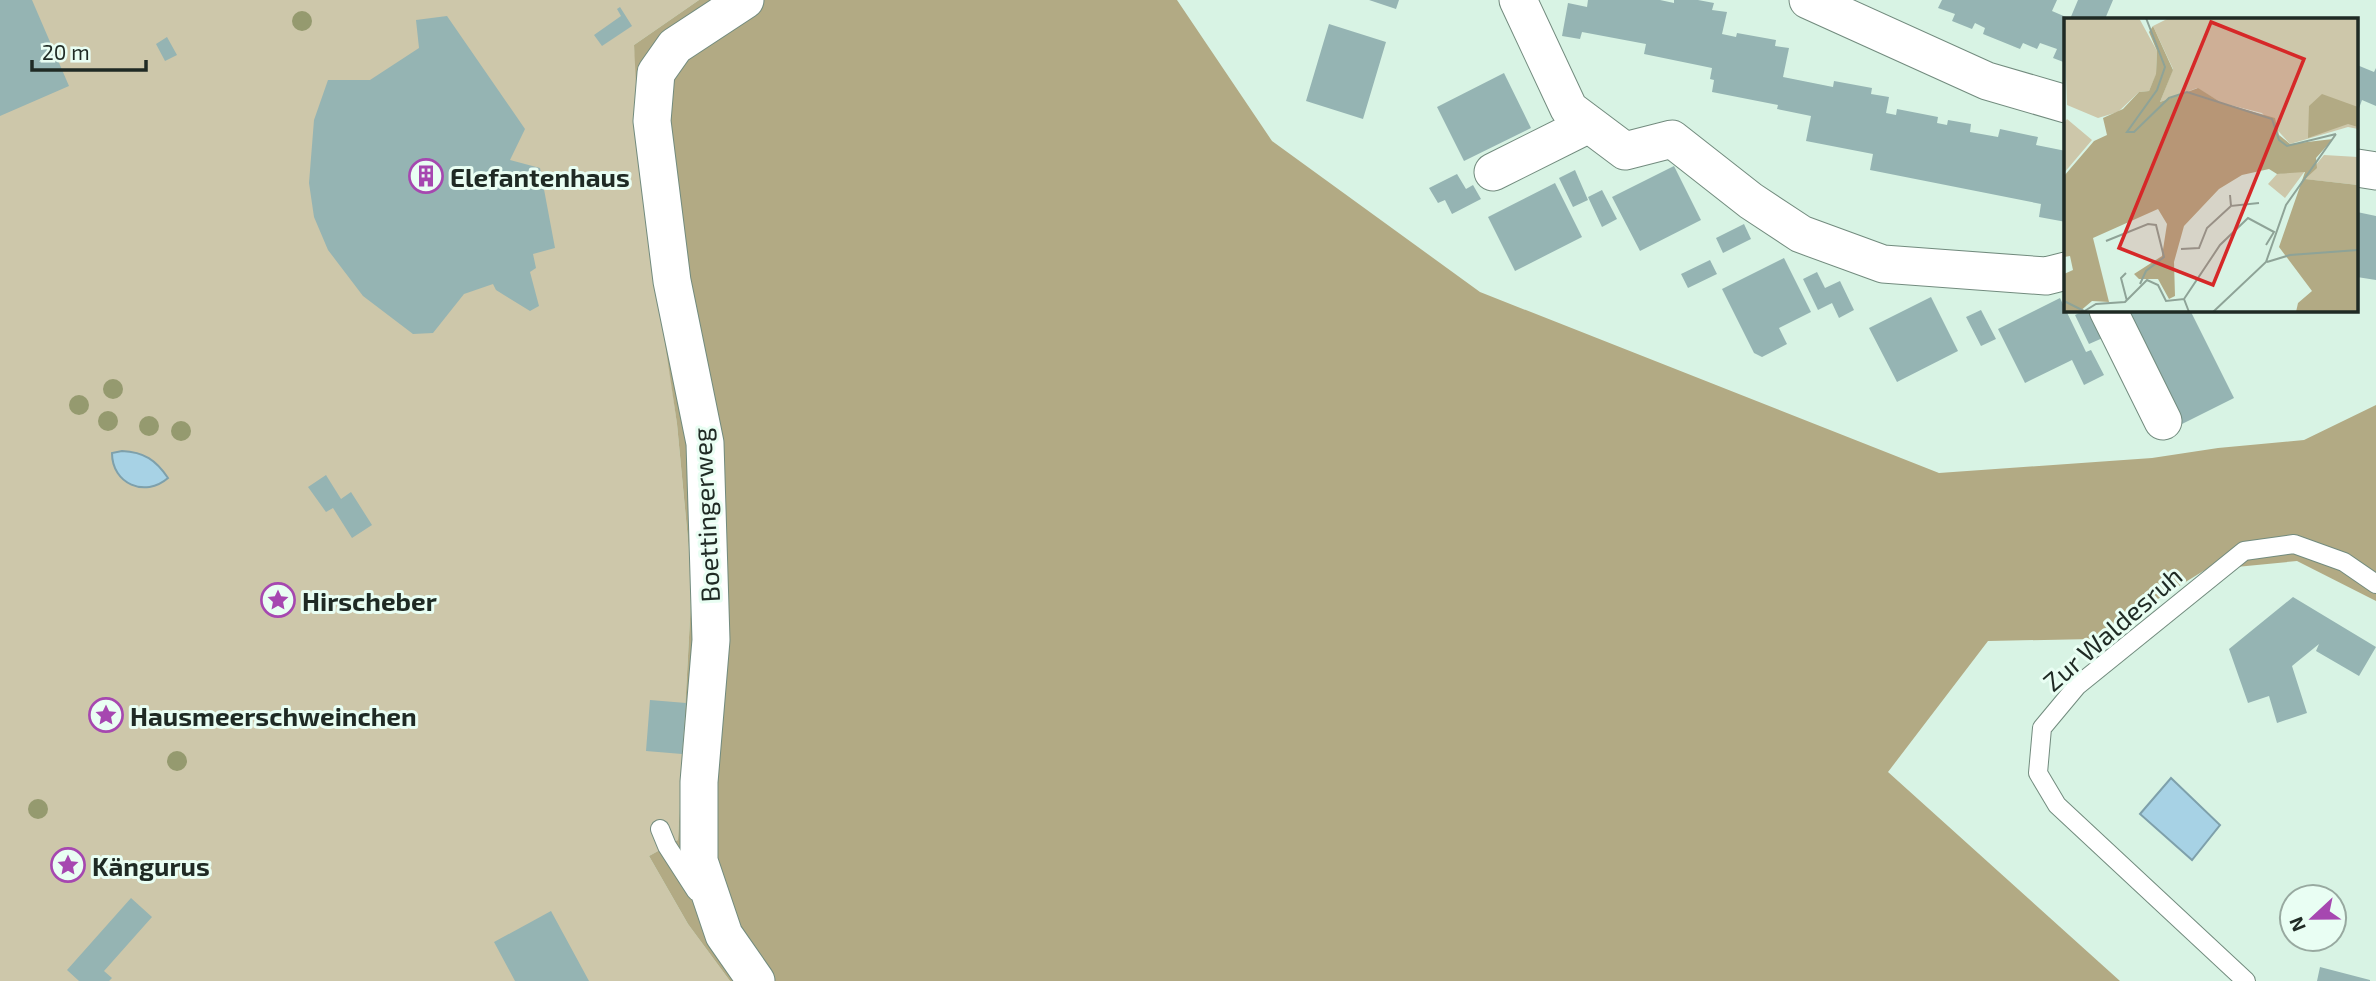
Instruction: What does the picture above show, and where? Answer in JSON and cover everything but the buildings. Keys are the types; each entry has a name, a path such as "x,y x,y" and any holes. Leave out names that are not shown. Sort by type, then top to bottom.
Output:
{"street":[{"name":"Boettingerweg","path":"746,0 675,46 656,74 652,121 671,281 705,443 711,640 699,782 699,861 724,935 755,981"},
{"path":"1518,0 1569,109 1625,151 1672,139 1751,201 1801,234 1883,264 2046,276 2064,272"},
{"path":"1808,0 1987,81 2064,103"},
{"path":"1493,172 1589,124"},
{"path":"2358,168 2376,171"},
{"path":"2109,312 2163,421"}],"lane":[{"name":"Zur Waldesruh","path":"2246,981 2057,805 2038,773 2042,728 2077,685 2244,551 2294,544 2344,562 2376,584"},
{"path":"660,829 667,846 724,935"}],"shaded area":[{"path":"0,0 699,0 634,45 657,280 677,424 692,582 678,840 649,856 688,924 730,981 0,981"},
{"path":"699,0 1177,0 1272,141 1480,292 1939,473 2152,458 2218,448 2304,440 2376,405 2376,601 2297,561 2205,570 2093,639 1988,641 1888,772 2120,981 730,981 688,924 649,856 678,840 692,582 677,424 641,180 634,45"}],"water":[{"path":"122,451 149,458 168,478 150,487 131,485 113,464 112,453"},
{"path":"2171,778 2220,825 2192,860 2140,814"}],"place":[{"name":"Elefantenhaus","path":"426,176"},
{"name":"Hirscheber","path":"278,600"},
{"name":"Hausmeerschweinchen","path":"106,715"},
{"name":"Kängurus","path":"68,865"}]}
